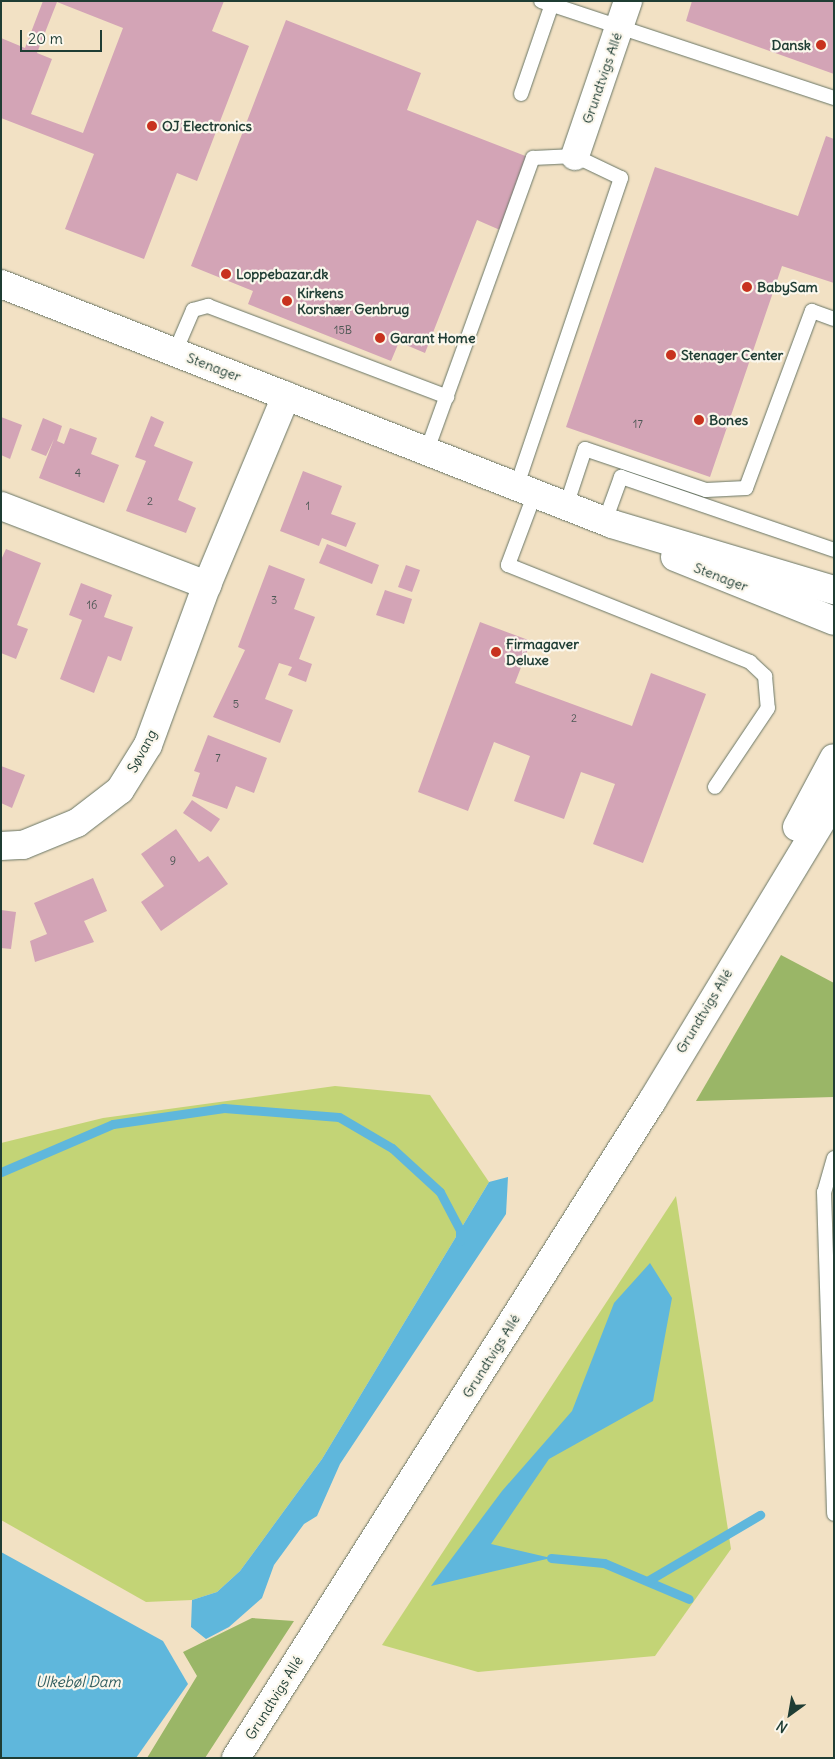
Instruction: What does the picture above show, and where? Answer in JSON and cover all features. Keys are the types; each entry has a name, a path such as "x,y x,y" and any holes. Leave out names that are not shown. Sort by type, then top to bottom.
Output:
{"street":[{"name":"Grundtvigs Allé","path":"575,156 628,1"},
{"name":"Stenager","path":"1,284 426,453 609,522 834,590"},
{"name":"Søvang","path":"1,846 22,845 77,823 120,790 148,745 207,585 286,396"},
{"path":"1,506 207,585"},
{"name":"Stenager","path":"609,522 690,565 834,621"},
{"name":"Grundtvigs Allé","path":"740,950 763,890 834,758"},
{"name":"Grundtvigs Allé","path":"236,1758 652,1100 740,950 834,800"}],"lane":[{"path":"521,94 549,3 619,29 834,98"},
{"path":"426,453 533,158 575,156 621,178 526,490 508,565 750,662 766,676 768,708 715,787"},
{"path":"175,352 193,310 208,306 447,396"},
{"path":"566,506 586,449 706,490 746,488 812,311 834,319"},
{"path":"609,522 621,478 834,550"},
{"path":"834,1158 824,1192 834,1514"}],"green space":[{"path":"781,955 834,983 834,1097 696,1101"},
{"path":"335,1086 430,1095 489,1182 322,1459 240,1571 217,1592 192,1600 146,1602 1,1520 1,1143 103,1118"},
{"path":"676,1196 731,1549 655,1656 478,1672 382,1645"},
{"path":"252,1618 294,1621 205,1758 147,1758 197,1676 183,1652"}],"water":[{"path":"508,1177 506,1214 340,1464 317,1516 304,1524 274,1565 262,1598 229,1627 206,1639 191,1627 192,1600 217,1592 240,1571 322,1459 489,1182"},
{"path":"650,1263 672,1298 653,1401 549,1459 491,1544 551,1558 431,1586 502,1491 572,1411 614,1303"},
{"name":"Ulkebøl Dam","path":"1,1552 163,1641 188,1684 136,1758 1,1758"}],"building":[{"name":"OJ Electronics","path":"43,1 224,1 212,31 249,46 197,181 177,173 144,259 65,229 94,154 1,118 1,38 25,48","holes":["57,2 123,28 83,133 31,114 52,59 37,53"]},
{"path":"692,1 834,1 834,74 686,21"},
{"path":"286,20 421,73 407,110 528,157 500,230 477,220 425,353 399,342 391,361 248,304 253,291 191,266"},
{"name":"Stenager Center","path":"826,136 834,139 834,283 782,266 710,477 566,427 655,167 798,216"},
{"path":"151,416 164,422 154,446 193,462 178,500 196,508 186,533 126,511 146,461 135,457"},
{"path":"1,417 22,425 10,459 1,455"},
{"path":"43,418 62,426 57,441 64,444 70,428 97,438 91,454 119,465 104,503 39,478 54,439 46,456 31,450"},
{"path":"303,471 342,486 331,514 356,523 346,547 322,538 319,546 280,531"},
{"path":"327,544 379,565 372,584 319,563"},
{"path":"6,549 41,563 17,625 28,629 16,659 1,653 1,560"},
{"path":"269,565 305,579 294,609 315,617 299,659 312,664 306,682 288,675 292,667 279,663 265,699 293,710 280,743 213,717 245,650 238,647"},
{"path":"406,565 420,570 412,592 398,587"},
{"path":"81,583 112,595 104,617 133,627 121,661 108,656 94,693 60,679 82,620 69,615"},
{"path":"385,590 412,599 404,624 376,615"},
{"path":"480,622 531,641 515,683 632,726 651,673 706,694 643,863 593,844 615,784 581,772 564,819 514,801 530,756 494,742 468,811 418,792"},
{"path":"208,735 267,758 254,793 236,786 227,809 192,796 200,773 194,771"},
{"path":"1,766 25,775 12,808 1,803"},
{"path":"192,800 220,819 211,832 183,813"},
{"path":"176,829 199,862 208,856 228,884 161,931 141,902 164,886 141,854"},
{"path":"93,878 107,911 84,921 94,942 35,962 30,941 47,934 34,903"},
{"path":"1,910 16,912 11,949 1,948"}],"waterway":[{"path":"1,1172 113,1124 224,1108 339,1117 392,1148 440,1192 460,1230 460,1241"},
{"path":"649,1580 760,1515"},
{"path":"551,1558 604,1563 689,1599"}],"place":[{"name":"Dansk","path":"821,45"},
{"name":"OJ Electronics","path":"152,126"},
{"name":"Loppebazar.dk","path":"226,274"},
{"name":"BabySam","path":"747,287"},
{"name":"Kirkens Korshær Genbrug","path":"287,301"},
{"name":"Garant Home","path":"380,338"},
{"name":"Stenager Center","path":"671,355"},
{"name":"Bones","path":"699,420"},
{"name":"Firmagaver Deluxe","path":"496,652"}]}
